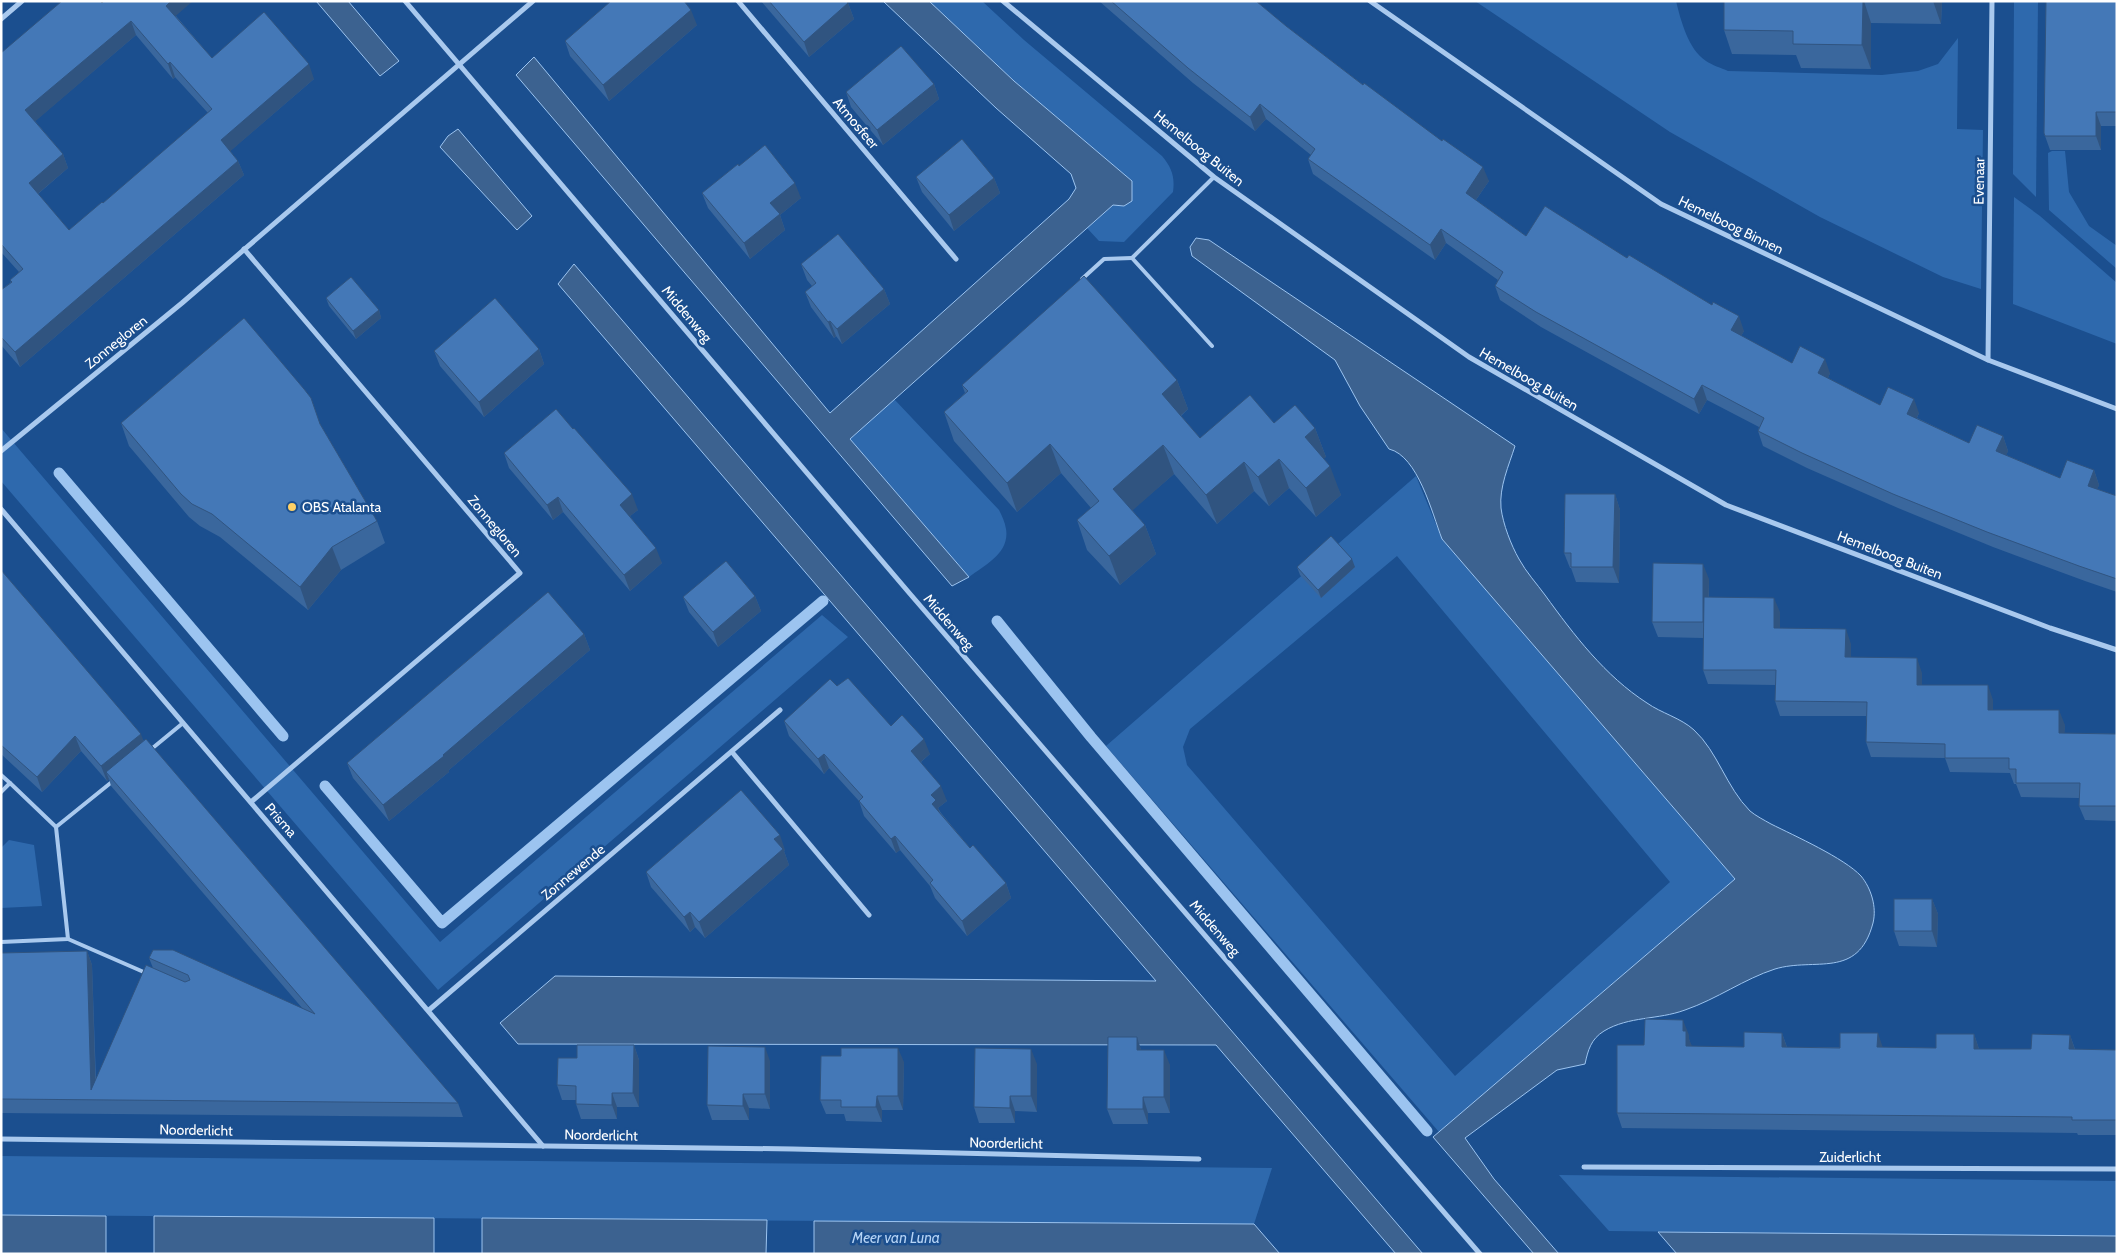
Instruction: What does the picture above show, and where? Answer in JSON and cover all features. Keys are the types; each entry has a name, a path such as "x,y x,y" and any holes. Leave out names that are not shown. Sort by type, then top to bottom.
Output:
{"street":[{"path":"1,19 22,1"},
{"name":"Middenweg","path":"406,1 911,595 1480,1254"},
{"path":"460,64 533,1"},
{"name":"Atmosfeer","path":"738,1 956,259"},
{"name":"Hemelboog Buiten","path":"1003,1 1214,177 1469,357 1726,505 2050,628 2117,650"},
{"name":"Hemelboog Binnen","path":"1370,1 1661,204 1988,360 2117,410"},
{"name":"Evenaar","path":"1988,360 1992,1"},
{"name":"Zonnegloren","path":"1,451 182,303 460,64"},
{"name":"Zonnegloren","path":"244,249 520,573 251,802"},
{"name":"Prisma","path":"1,509 430,1010 543,1146"},
{"name":"Zonnewende","path":"430,1010 780,710"},
{"path":"732,752 869,914"},
{"name":"Noorderlicht","path":"1,1139 803,1149 1200,1159"},
{"name":"Zuiderlicht","path":"1584,1167 2117,1169"}],"lane":[{"path":"1074,286 1104,259 1132,258 1214,177"},
{"path":"1132,258 1212,346"},
{"path":"146,753 183,723"},
{"path":"1,775 56,827 68,939"},
{"path":"56,827 116,778"},
{"path":"1,792 10,783"},
{"path":"1,942 68,939 148,974"}],"shaded area":[{"path":"929,1 982,1 1024,40 1162,156 1172,173 1174,182 1173,192 1124,242 1099,241 1087,228 1113,205 1124,206 1132,181 1014,81"},
{"path":"1475,1 1676,1 1686,34 1694,49 1706,61 1728,71 1882,75 1918,71 1938,64 1958,38 1957,129 1983,130 1981,289 1943,277 1820,217 1670,132"},
{"path":"2014,1 2038,1 2036,197 2013,174"},
{"path":"2052,151 2065,151 2069,192 2089,226 2117,246 2117,269 2049,210 2048,153"},
{"path":"2014,197 2040,216 2117,283 2117,344 2013,304"},
{"path":"894,399 999,510 1003,519 1006,537 1000,552 989,563 969,577 850,439"},
{"path":"1,428 440,942 822,615 848,637 438,990 1,481"},
{"path":"1416,476 1442,539 1735,879 1439,1132 1106,746","holes":["1397,556 1670,882 1455,1076 1187,765 1183,747 1190,729"]},
{"path":"9,840 34,845 42,906 1,908 1,848"},
{"path":"1,1156 1272,1168 1254,1224 1,1215"},
{"path":"1559,1175 2117,1181 2117,1236 1609,1231"}],"water":[{"path":"316,1 348,1 399,61 380,76"},
{"path":"883,1 929,1 1014,81 1132,181 1132,201 1124,206 1113,205 850,439 969,577 952,586 516,75 534,57 830,413 1069,199 1076,188 1071,174 996,108"},
{"path":"458,129 532,216 517,230 440,147 448,136"},
{"path":"1196,238 1209,240 1515,446 1505,476 1501,500 1505,527 1525,569 1579,640 1604,668 1632,692 1653,707 1683,722 1694,730 1710,749 1734,791 1750,811 1843,862 1861,876 1868,886 1874,904 1874,917 1866,941 1857,953 1833,963 1775,969 1685,1010 1633,1020 1614,1026 1604,1031 1593,1041 1585,1064 1557,1070 1465,1138 1494,1179 1559,1254 1534,1254 1433,1137 1735,879 1442,539 1423,487 1416,474 1408,462 1399,454 1389,449 1360,406 1335,360 1192,256 1190,247"},
{"path":"574,264 1423,1254 1396,1254 1216,1045 518,1044 500,1023 555,976 1156,981 558,284"},
{"path":"1,1215 106,1216 106,1254 1,1254"},
{"path":"154,1216 434,1218 434,1254 154,1254"},
{"path":"482,1218 767,1220 766,1254 482,1254"},
{"name":"Meer van Luna","path":"814,1221 1254,1224 1280,1254 814,1254"},
{"path":"1658,1232 2117,1236 2117,1254 1677,1254"}],"building":[{"path":"62,1 100,1 102,3 104,1 171,1 166,6 212,58 264,12 309,64 221,140 238,161 15,352 1,337 1,290 12,282 10,280 23,269 1,244 1,53","holes":["131,21 168,64 170,62 212,109 69,230 29,183 63,154 25,110"]},
{"path":"611,1 684,1 691,10 603,85 565,41"},
{"path":"769,1 846,1 848,3 804,42"},
{"path":"1111,1 1256,1 1363,85 1364,83 1442,141 1443,139 1483,167 1466,193 1526,236 1545,206 1627,258 1629,255 1712,305 1713,302 1739,316 1731,330 1792,363 1800,346 1825,359 1818,373 1880,405 1888,387 1914,399 1907,414 1969,443 1977,425 2003,436 1996,451 2060,478 2067,460 2094,470 2088,486 2117,496 2117,579 1987,532 1893,494 1802,453 1758,431 1764,418 1702,385 1694,399 1536,312 1495,286 1503,272 1441,229 1430,245 1308,159 1315,149 1260,104 1250,117 1188,68"},
{"path":"1724,1 1863,1 1862,45 1793,44 1793,31 1724,30"},
{"path":"2046,1 2117,1 2117,112 2096,112 2096,136 2045,136"},
{"path":"901,46 934,84 877,130 846,92"},
{"path":"962,139 994,178 949,215 916,177"},
{"path":"765,145 795,183 770,203 780,214 744,243 702,193"},
{"path":"838,234 884,289 837,329 830,321 828,322 805,292 816,283 801,264"},
{"path":"1084,276 1177,380 1162,394 1200,438 1250,395 1274,423 1295,405 1315,428 1305,437 1330,466 1306,488 1279,459 1258,477 1244,462 1206,495 1163,445 1113,489 1145,525 1109,556 1077,520 1099,501 1050,444 1007,483 944,412 968,391 962,385"},
{"path":"351,277 379,310 353,331 326,298"},
{"path":"495,298 539,349 479,402 434,351"},
{"path":"244,318 311,398 320,424 377,521 332,547 300,587 212,514 192,504 181,494 121,423"},
{"path":"556,409 632,494 620,505 656,548 624,575 558,497 547,505 504,453"},
{"path":"1565,494 1615,494 1613,567 1571,567 1571,553 1564,553"},
{"path":"1331,536 1352,559 1318,590 1297,567"},
{"path":"726,561 755,596 713,632 683,597"},
{"path":"1653,563 1703,564 1703,622 1652,622"},
{"path":"1,570 141,734 101,766 75,736 37,777 1,745"},
{"path":"548,592 584,634 444,756 383,805 347,763"},
{"path":"1704,597 1774,598 1774,628 1846,629 1845,657 1917,658 1917,685 1988,685 1988,710 2059,710 2059,733 2117,734 2117,806 2079,806 2080,783 2016,783 2016,769 2009,769 2009,758 1945,758 1945,744 1866,742 1867,702 1775,701 1776,670 1703,670"},
{"path":"848,678 891,726 902,715 924,739 911,751 941,786 931,795 936,800 932,804 970,848 973,845 1006,883 962,921 930,883 933,880 895,836 891,839 859,801 863,797 824,754 818,759 784,721 830,679 837,686"},
{"path":"146,739 458,1103 1,1099 1,953 87,951 91,1090 146,965 185,982 190,980 188,975 149,958 153,950 173,950 315,1014 106,772"},
{"path":"741,790 780,835 774,839 783,849 699,922 690,912 684,917 646,872"},
{"path":"1894,899 1932,899 1932,931 1894,931"},
{"path":"1645,1019 1683,1020 1683,1031 1686,1031 1686,1046 1744,1047 1744,1032 1782,1033 1782,1047 1840,1048 1840,1033 1878,1033 1877,1047 1936,1048 1936,1034 1974,1034 1974,1049 2031,1049 2032,1034 2070,1035 2069,1049 2117,1050 2117,1120 2072,1120 2072,1117 1617,1113 1617,1045 1644,1045"},
{"path":"1108,1037 1137,1037 1137,1050 1164,1050 1164,1097 1143,1097 1143,1109 1107,1109"},
{"path":"577,1045 634,1045 633,1093 612,1093 612,1105 576,1104 576,1086 557,1085 558,1058 577,1058"},
{"path":"708,1046 765,1047 765,1094 743,1094 743,1106 707,1105"},
{"path":"841,1048 898,1048 898,1096 877,1096 876,1107 841,1107 841,1100 820,1100 821,1056 841,1056"},
{"path":"975,1048 1031,1049 1031,1096 1010,1096 1010,1108 974,1107"}],"waterway":[{"path":"59,473 283,736"},
{"path":"325,786 442,923 823,601"},
{"path":"997,621 1091,737 1427,1131"}],"place":[{"name":"OBS Atalanta","path":"292,507"}]}
